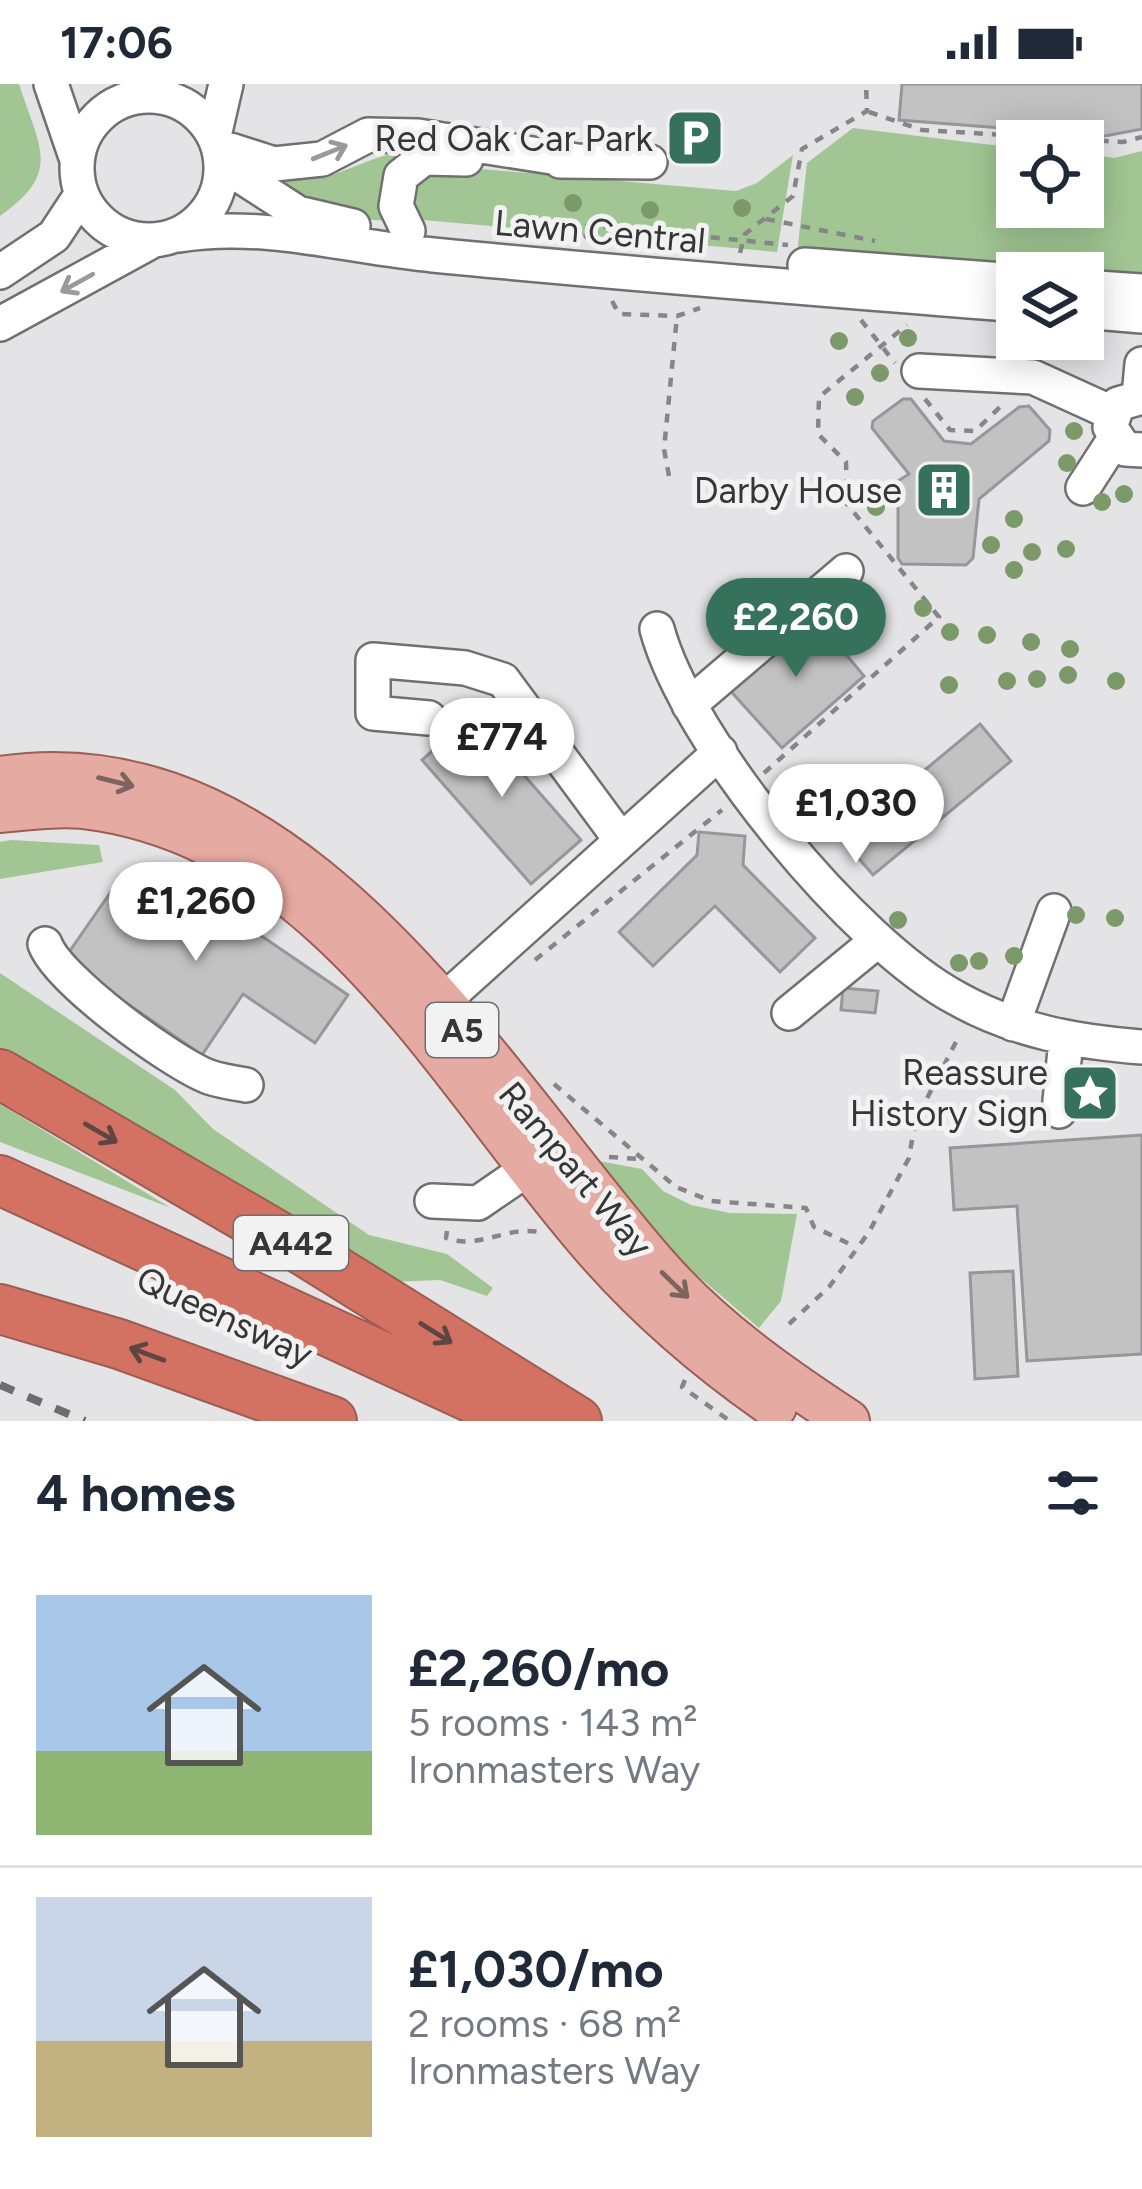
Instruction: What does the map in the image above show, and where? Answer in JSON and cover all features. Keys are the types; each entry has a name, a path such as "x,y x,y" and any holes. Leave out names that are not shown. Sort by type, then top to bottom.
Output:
{"highway":[{"name":"A442","path":"0,1074 304,1251 578,1421"},
{"name":"Queensway","path":"0,1180 522,1421"},
{"name":"Queensway","path":"0,1216 449,1421"},
{"path":"0,1310 119,1344 332,1421"}],"main road":[{"name":"Rampart Way","path":"0,778 90,776 228,818 319,876 440,1004 660,1270 776,1374 848,1421"},
{"name":"Rampart Way","path":"0,811 80,807 152,821 220,850 300,905 382,983 646,1305 796,1421"}],"street":[{"path":"51,84 77,160 81,195 110,229 166,238"},
{"path":"86,84 181,103 218,148 274,164 322,159 368,135 418,136 577,161"},
{"path":"0,324 166,238 211,206 226,84"},
{"path":"77,160 84,136 136,94"},
{"name":"Lawn Central","path":"218,148 298,212 335,224 996,279"},
{"path":"408,230 395,206 396,192 401,176 424,158 650,162"},
{"path":"0,272 54,236 81,195"},
{"name":"Lawn Central","path":"166,238 226,227 427,255 996,303"},
{"path":"1104,288 1142,291"},
{"path":"1112,313 1142,346"},
{"path":"918,379 1033,377 1132,410 1083,488"},
{"path":"689,706 846,571"},
{"path":"657,628 689,706 720,752 803,860 878,940 954,998 1012,1024 1066,1040 1142,1047"},
{"path":"429,718 373,713 374,660 465,668 503,680 621,840"},
{"path":"440,1004 720,752"},
{"path":"1012,1024 1054,911"},
{"path":"789,1012 878,940"},
{"path":"45,944 50,958 80,991 196,1071 246,1085"},
{"path":"1059,1111 1066,1040"},
{"path":"439,1201 478,1203 530,1168"}],"path":[{"path":"866,84 867,112"},
{"path":"724,252 743,253 745,241 793,196 802,149 867,112 922,130 1123,142 1142,137"},
{"path":"766,220 870,236 876,246 871,251"},
{"path":"705,251 688,245 586,238 583,229 588,225 790,245"},
{"path":"608,292 620,314"},
{"path":"854,310 918,379 950,430 975,430 1033,377"},
{"path":"669,476 664,449 677,316"},
{"path":"522,970 726,807"},
{"path":"789,1324 829,1287 909,1158 915,1122 965,1026"},
{"path":"545,1078 676,1187 711,1201 806,1208 814,1227 856,1246"},
{"path":"439,1201 446,1238 463,1244 522,1229 544,1233"}],"green space":[{"path":"0,84 19,84 41,157 32,186 0,216"},
{"path":"853,128 996,145 996,228 1104,228 1104,156 1142,151 1142,282 1104,276 1104,252 996,252 996,267 797,254 807,163"},
{"path":"413,150 393,221 353,219 266,185 331,175"},
{"path":"793,155 777,252 412,219 415,174 447,166 736,191 757,183"},
{"path":"0,842 99,845 103,862 0,879"},
{"path":"0,973 175,1090 213,1129 369,1235 447,1254 493,1288 487,1296 440,1280 391,1282 0,1054"},
{"path":"0,1104 171,1208 0,1142"},
{"path":"599,1161 642,1169 663,1191 691,1205 730,1213 797,1214 781,1301 759,1328 677,1258"}],"building":[{"path":"902,84 1142,84 1142,129 1105,136 1104,120 996,120 996,128 899,120"},
{"name":"Darby House","path":"903,399 911,399 944,441 971,444 1019,407 1029,406 1050,430 1049,441 979,499 973,558 966,565 902,564 898,558 898,481 909,474 872,428 873,421"},
{"path":"809,610 864,676 782,748 727,687"},
{"path":"472,716 581,840 531,884 422,760"},
{"path":"980,724 1011,761 873,875 842,839"},
{"path":"699,832 745,836 743,865 815,938 780,972 715,906 653,966 619,932 697,855"},
{"path":"124,873 197,892 348,995 315,1043 243,994 202,1055 112,993 67,955"},
{"path":"843,988 878,991 875,1013 841,1010"},
{"path":"1142,1135 1142,1354 1027,1361 1017,1206 954,1210 950,1148"},
{"path":"1013,1271 1018,1376 975,1379 970,1273"}],"railway":[{"path":"0,1385 85,1421"}],"place":[{"name":"Red Oak Car Park","path":"695,138"},
{"name":"Darby House","path":"944,490"},
{"name":"Reassure History Sign","path":"1090,1093"}]}
